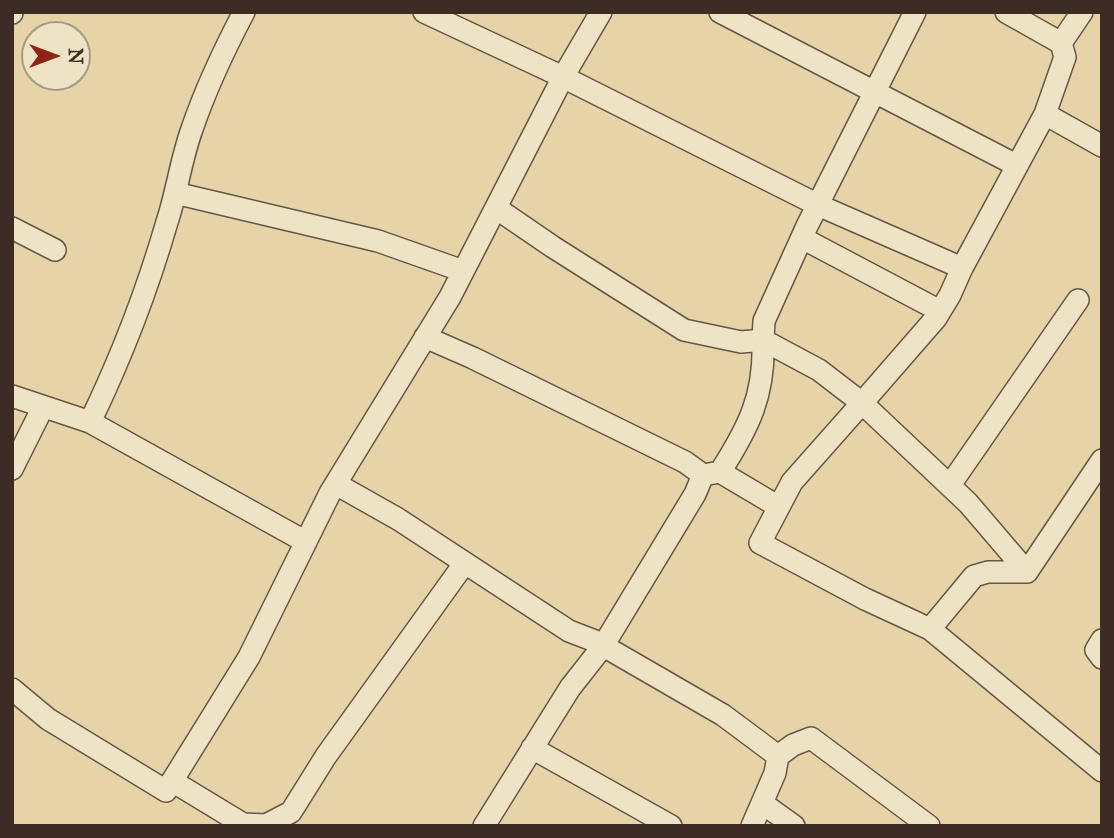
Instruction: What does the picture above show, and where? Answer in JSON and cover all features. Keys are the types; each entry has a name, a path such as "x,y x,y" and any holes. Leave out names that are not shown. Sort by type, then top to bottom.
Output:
{"street":[{"path":"90,422 114,373 167,222 191,132 216,64 244,12"},
{"path":"424,12 563,77 818,205 962,268"},
{"path":"12,690 48,719 166,791 249,657 336,484 463,271 563,77 601,12"},
{"path":"720,12 746,18 874,91 1016,165"},
{"path":"484,826 570,688 603,646 695,494 740,442 756,404 764,369 764,321 818,205 915,12"},
{"path":"1006,12 1061,43 1065,57 1045,114 940,311 792,482 760,543 930,629 1102,771"},
{"path":"1061,43 1082,12"},
{"path":"1045,114 1102,146"},
{"path":"175,193 378,241 463,271"},
{"path":"496,208 684,330 741,342 763,340 819,370 862,403 950,485 1027,572"},
{"path":"12,228 55,250"},
{"path":"802,238 940,311"},
{"path":"950,485 1078,300"},
{"path":"425,337 779,507"},
{"path":"12,396 90,422 306,542"},
{"path":"12,469 43,407"},
{"path":"1027,572 1102,460"},
{"path":"336,484 398,519 569,631 603,646 723,716 778,757"},
{"path":"172,781 243,825 266,825 291,812 321,764 464,564"},
{"path":"930,629 974,576 988,572 1027,572"},
{"path":"1102,640 1096,650 1102,658"},
{"path":"752,826 775,773 778,757 793,745 811,738 929,826"},
{"path":"532,748 671,826"},
{"path":"762,803 794,826"}]}
